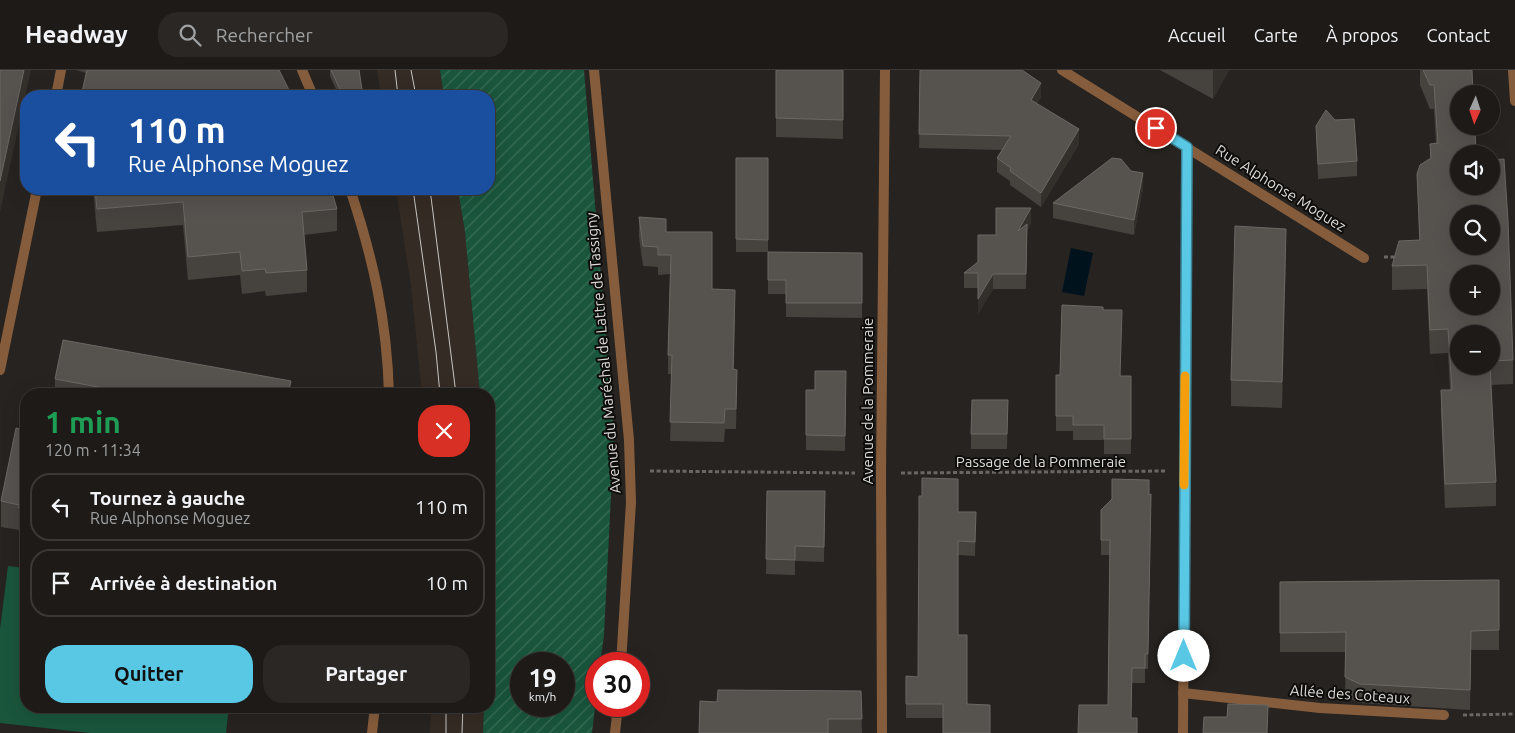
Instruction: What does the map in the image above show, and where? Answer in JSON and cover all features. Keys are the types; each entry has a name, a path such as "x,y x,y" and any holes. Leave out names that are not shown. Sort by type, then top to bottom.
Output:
{"street":[{"path":"57,90 61,70"},
{"path":"302,70 310,90"},
{"name":"Avenue du Maréchal de Lattre de Tassigny","path":"594,70 628,440 631,502 621,652"},
{"name":"Avenue de la Pommeraie","path":"882,733 881,464 885,70"},
{"name":"Rue Alphonse Moguez","path":"1062,70 1364,258"},
{"path":"1513,70 1515,101"},
{"path":"1183,733 1187,147"},
{"path":"0,370 36,195"},
{"path":"352,195 370,249 382,309 389,388"},
{"name":"Allée des Coteaux","path":"1183,693 1320,708 1444,715"},
{"path":"372,733 374,713"},
{"path":"614,733 616,717"}],"path":[{"path":"1364,258 1403,256"},
{"path":"642,471 854,474"},
{"name":"Passage de la Pommeraie","path":"898,473 1184,471"},
{"path":"1444,715 1515,714"}],"shaded area":[{"path":"377,70 440,70 443,90 380,90"},
{"path":"397,195 459,195 465,232 479,388 421,388 411,286"},
{"path":"431,713 484,713 483,733 430,733"}],"green space":[{"path":"440,70 584,70 614,435 604,635 602,652 585,652 585,717 594,717 592,733 483,733 484,713 495,713 495,388 479,388 465,232 459,195 495,195 495,90 443,90"},
{"path":"8,566 20,567 20,713 228,713 226,733 90,733 0,723 0,629"}],"water":[{"path":"1071,248 1093,253 1084,296 1062,292"}],"building":[{"path":"0,70 24,70 0,181"},
{"path":"87,70 279,70 289,90 82,90"},
{"path":"331,70 359,70 362,90 340,90"},
{"path":"776,70 843,70 843,120 776,118"},
{"path":"920,70 1022,70 1041,83 1031,100 1079,129 1041,193 1010,171 1011,168 997,158 1011,136 919,134"},
{"path":"1423,70 1472,70 1473,85 1450,85 1450,135 1475,135 1476,145 1450,145 1450,195 1500,195 1500,159 1504,159 1513,360 1500,361 1500,325 1450,325 1450,360 1448,329 1430,330 1427,265 1392,266 1399,241 1420,240 1417,174 1420,165 1431,158 1430,144 1438,143 1434,85 1430,85"},
{"path":"1326,110 1335,120 1354,119 1357,161 1318,164 1316,126"},
{"path":"736,158 768,158 768,240 736,239"},
{"path":"1112,158 1121,159 1131,171 1143,173 1134,220 1053,203"},
{"path":"96,195 333,195 337,209 302,212 307,270 266,273 265,269 242,271 240,252 188,257 183,202 97,209"},
{"path":"996,208 1031,208 1018,231 1027,224 1026,274 993,274 978,299 978,273 964,273 978,262 978,235 996,235"},
{"path":"639,217 666,219 666,232 712,232 712,289 735,290 733,369 737,370 736,409 725,409 724,423 670,422 672,355 668,355 671,255 658,255 658,247 643,246"},
{"path":"1235,226 1286,229 1282,382 1231,380"},
{"path":"768,252 862,253 862,303 786,303 786,280 768,280"},
{"path":"1062,305 1103,307 1103,310 1122,310 1120,376 1131,376 1131,439 1104,439 1104,425 1073,425 1073,416 1056,416 1056,375 1060,375"},
{"path":"63,340 291,381 289,388 104,388 55,379"},
{"path":"815,371 846,371 845,436 806,435 806,390 815,390"},
{"path":"1451,375 1490,375 1496,482 1445,484 1441,390 1452,390"},
{"path":"972,400 1008,400 1007,434 971,434"},
{"path":"16,428 20,429 20,509 19,505 1,501"},
{"path":"922,478 958,479 958,512 976,512 975,542 958,541 958,635 967,635 967,704 990,705 990,733 943,733 943,704 906,704 906,676 918,677 919,496 922,496"},
{"path":"1112,479 1149,480 1149,495 1151,494 1148,654 1145,654 1145,668 1132,668 1131,718 1137,718 1137,733 1078,733 1079,705 1108,705 1110,540 1101,540 1101,510 1112,499"},
{"path":"767,491 825,491 824,547 795,546 795,560 766,559"},
{"path":"1499,580 1499,630 1471,631 1470,690 1360,684 1345,677 1346,632 1280,633 1280,582"},
{"path":"718,690 861,691 862,719 828,719 828,733 699,733 700,701 717,702"},
{"path":"1228,704 1268,705 1267,733 1203,733 1204,717 1227,717"}],"tram line":[{"path":"395,70 397,90"},
{"path":"411,70 415,90"},
{"path":"414,195 439,388"},
{"path":"431,195 455,388"},
{"path":"446,713 446,733"},
{"path":"462,733 463,713"}],"slow traffic":[{"path":"1184,485 1185,376"}],"route":[{"path":"1156,128 1187,147 1184,656"}]}
